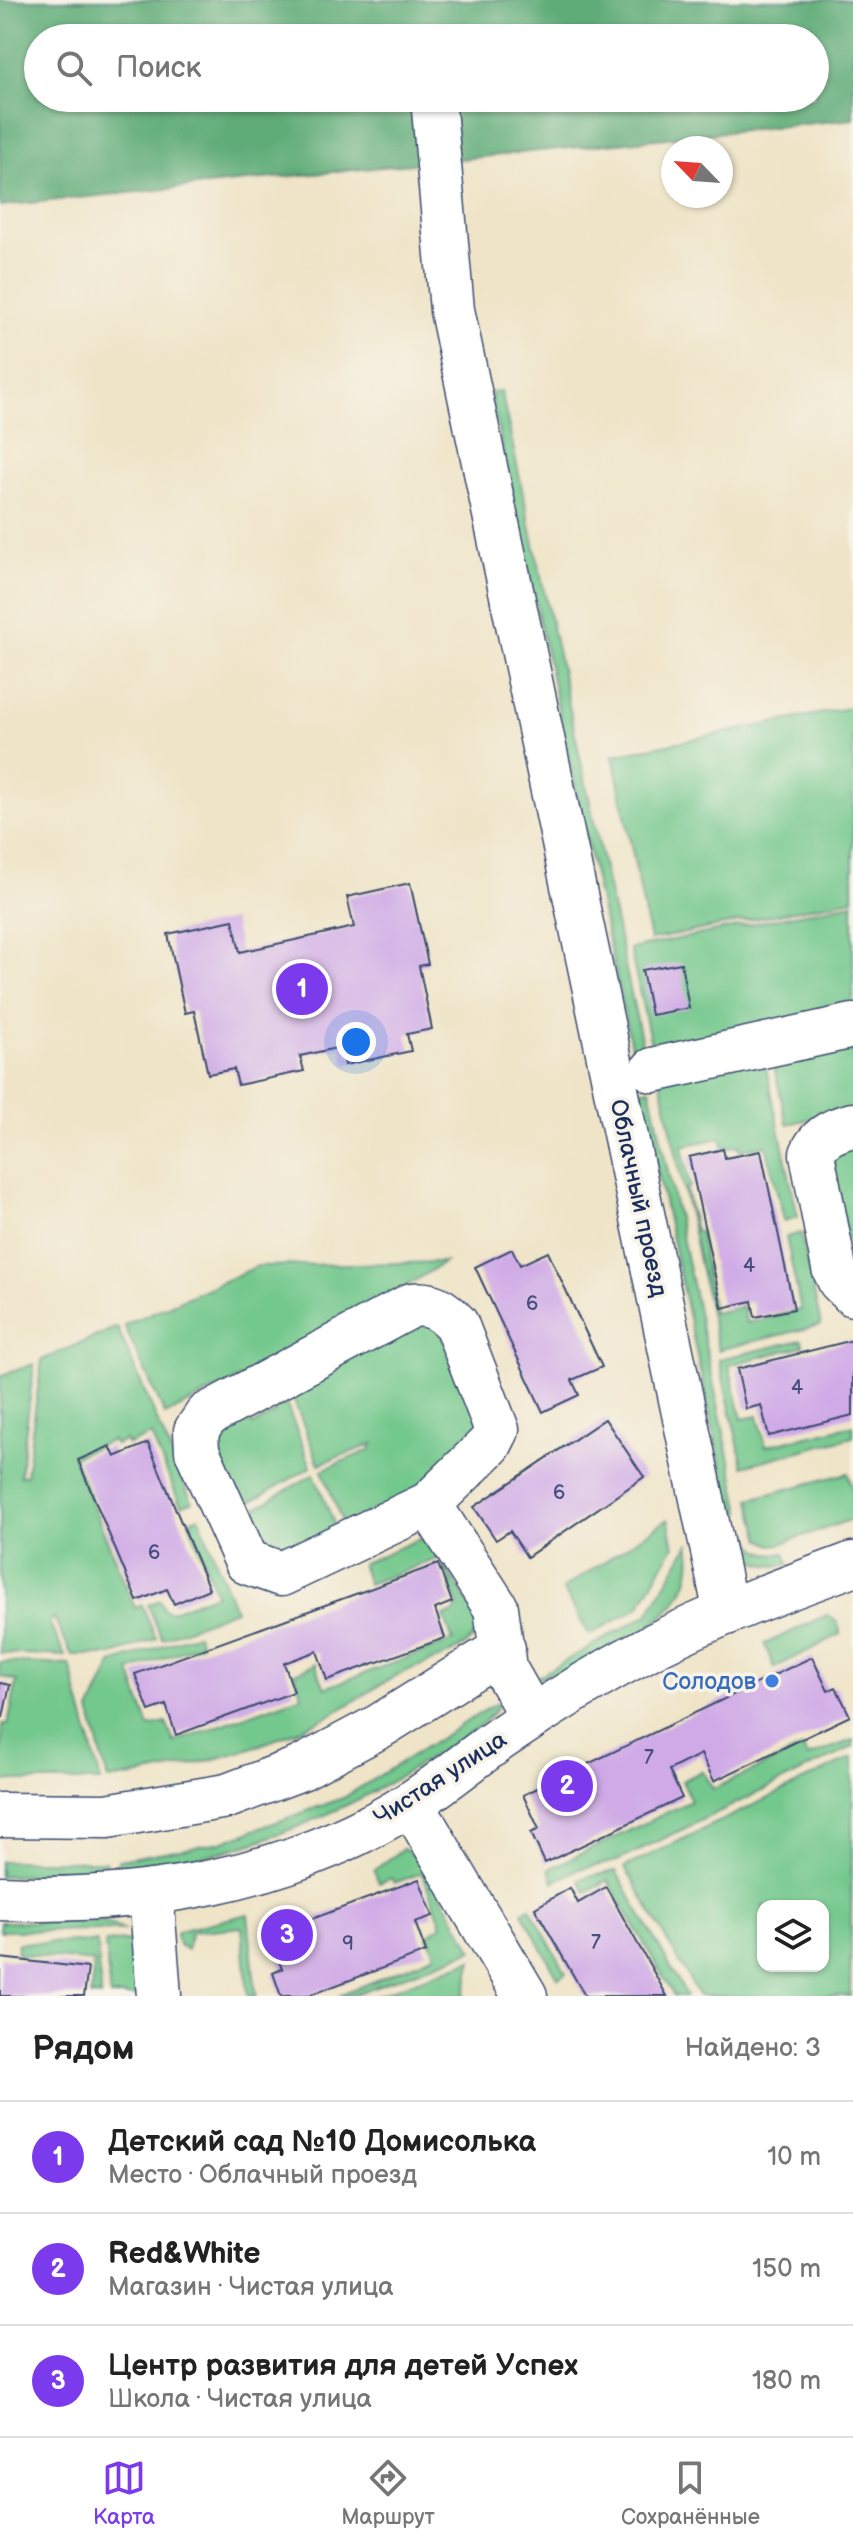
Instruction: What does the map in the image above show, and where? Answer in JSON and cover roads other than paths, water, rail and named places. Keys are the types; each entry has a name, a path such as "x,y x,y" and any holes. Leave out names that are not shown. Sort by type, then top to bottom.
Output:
{"street":[{"name":"Облачный проезд","path":"434,112 452,310 726,1613"},
{"path":"653,1070 853,1026"},
{"path":"853,1125 828,1134 817,1143 812,1154 834,1268 840,1281 853,1294"},
{"path":"412,1305 437,1308 456,1324 497,1426 490,1444 429,1504 281,1574 247,1562 197,1451 196,1431 207,1415 412,1305"},
{"path":"429,1504 496,1608 504,1668 532,1717"},
{"name":"Чистая улица","path":"0,1898 103,1898 151,1892 282,1866 411,1803 532,1717 651,1647 726,1613 851,1571"},
{"path":"0,1815 107,1816 227,1796 301,1768 380,1726 503,1649"},
{"path":"411,1803 525,1996"},
{"path":"151,1892 159,1996"}],"place":[{"name":"Детский сад №10 Домисолька","path":"302,989"},
{"name":"Солодов","path":"772,1681"},
{"name":"Red&White","path":"567,1786"},
{"name":"Центр развития для детей Успех","path":"287,1935"}]}
